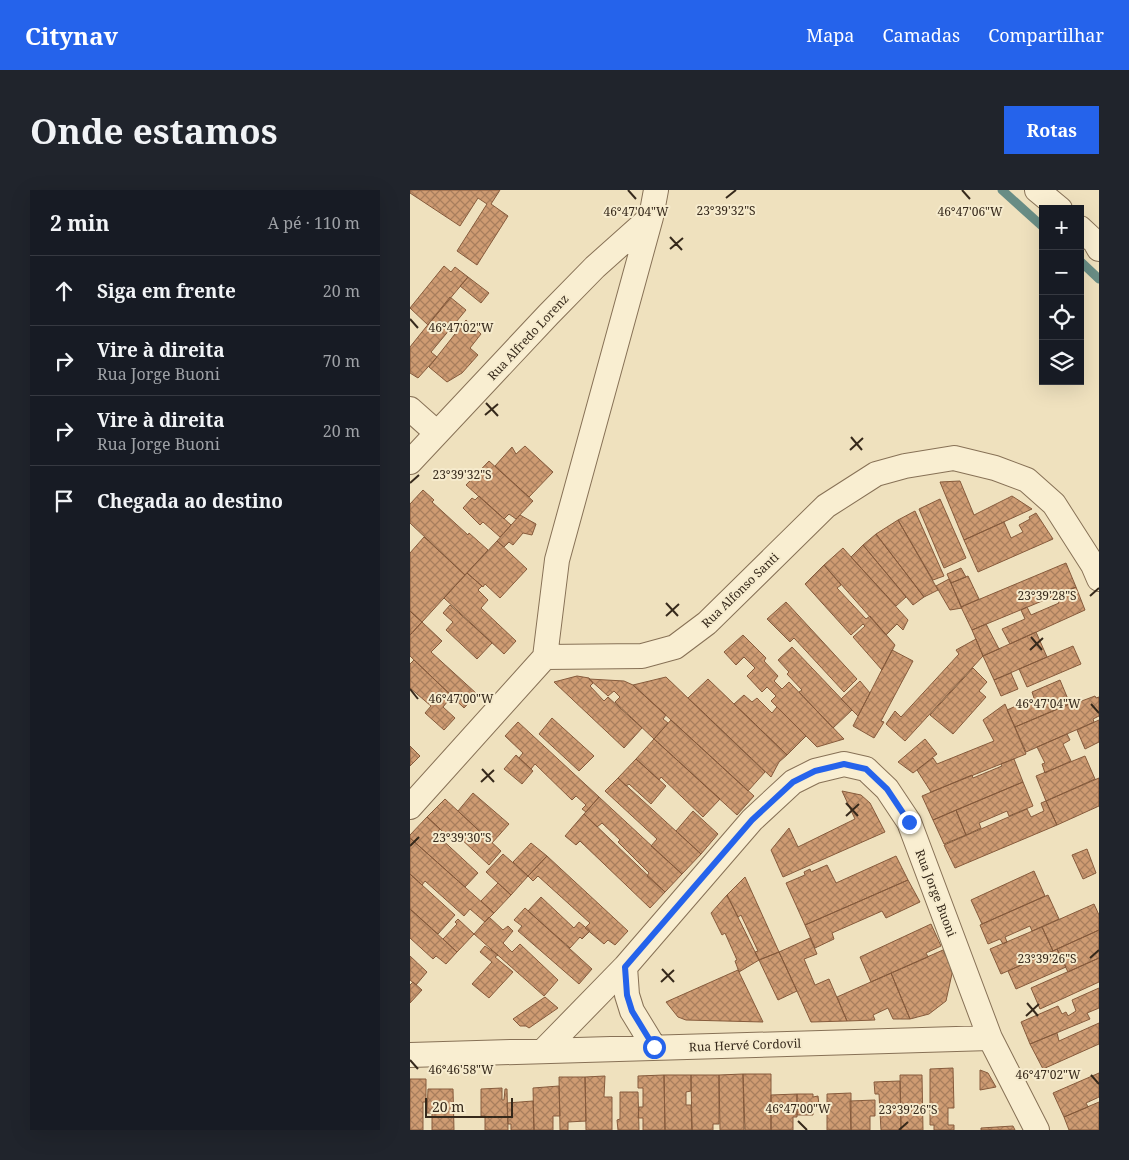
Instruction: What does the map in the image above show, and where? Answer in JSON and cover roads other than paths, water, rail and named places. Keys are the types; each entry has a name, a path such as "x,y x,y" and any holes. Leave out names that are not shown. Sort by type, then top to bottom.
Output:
{"street":[{"path":"410,807 545,657 557,560 651,217 656,190"},
{"path":"1037,190 1055,205"},
{"name":"Rua Alfredo Lorenz","path":"410,462 575,287 651,217"},
{"path":"1084,232 1095,242 1099,249"},
{"path":"410,409 437,433"},
{"name":"Rua Alfonso Santi","path":"545,657 642,656 675,647 707,623 826,506 876,474 905,466 954,458 995,468 1027,480 1054,504 1093,565 1099,579"},
{"name":"Rua Jorge Buoni","path":"544,1050 625,967 752,820 793,782 815,771 844,764 866,769 887,789 909,822 990,1038 1037,1130"},
{"path":"625,967 627,995 632,1011 654,1047"},
{"name":"Rua Hervé Cordovil","path":"410,1055 990,1038"}],"waterway":[{"path":"1002,190 1039,223"},
{"path":"1084,265 1099,279"}]}
